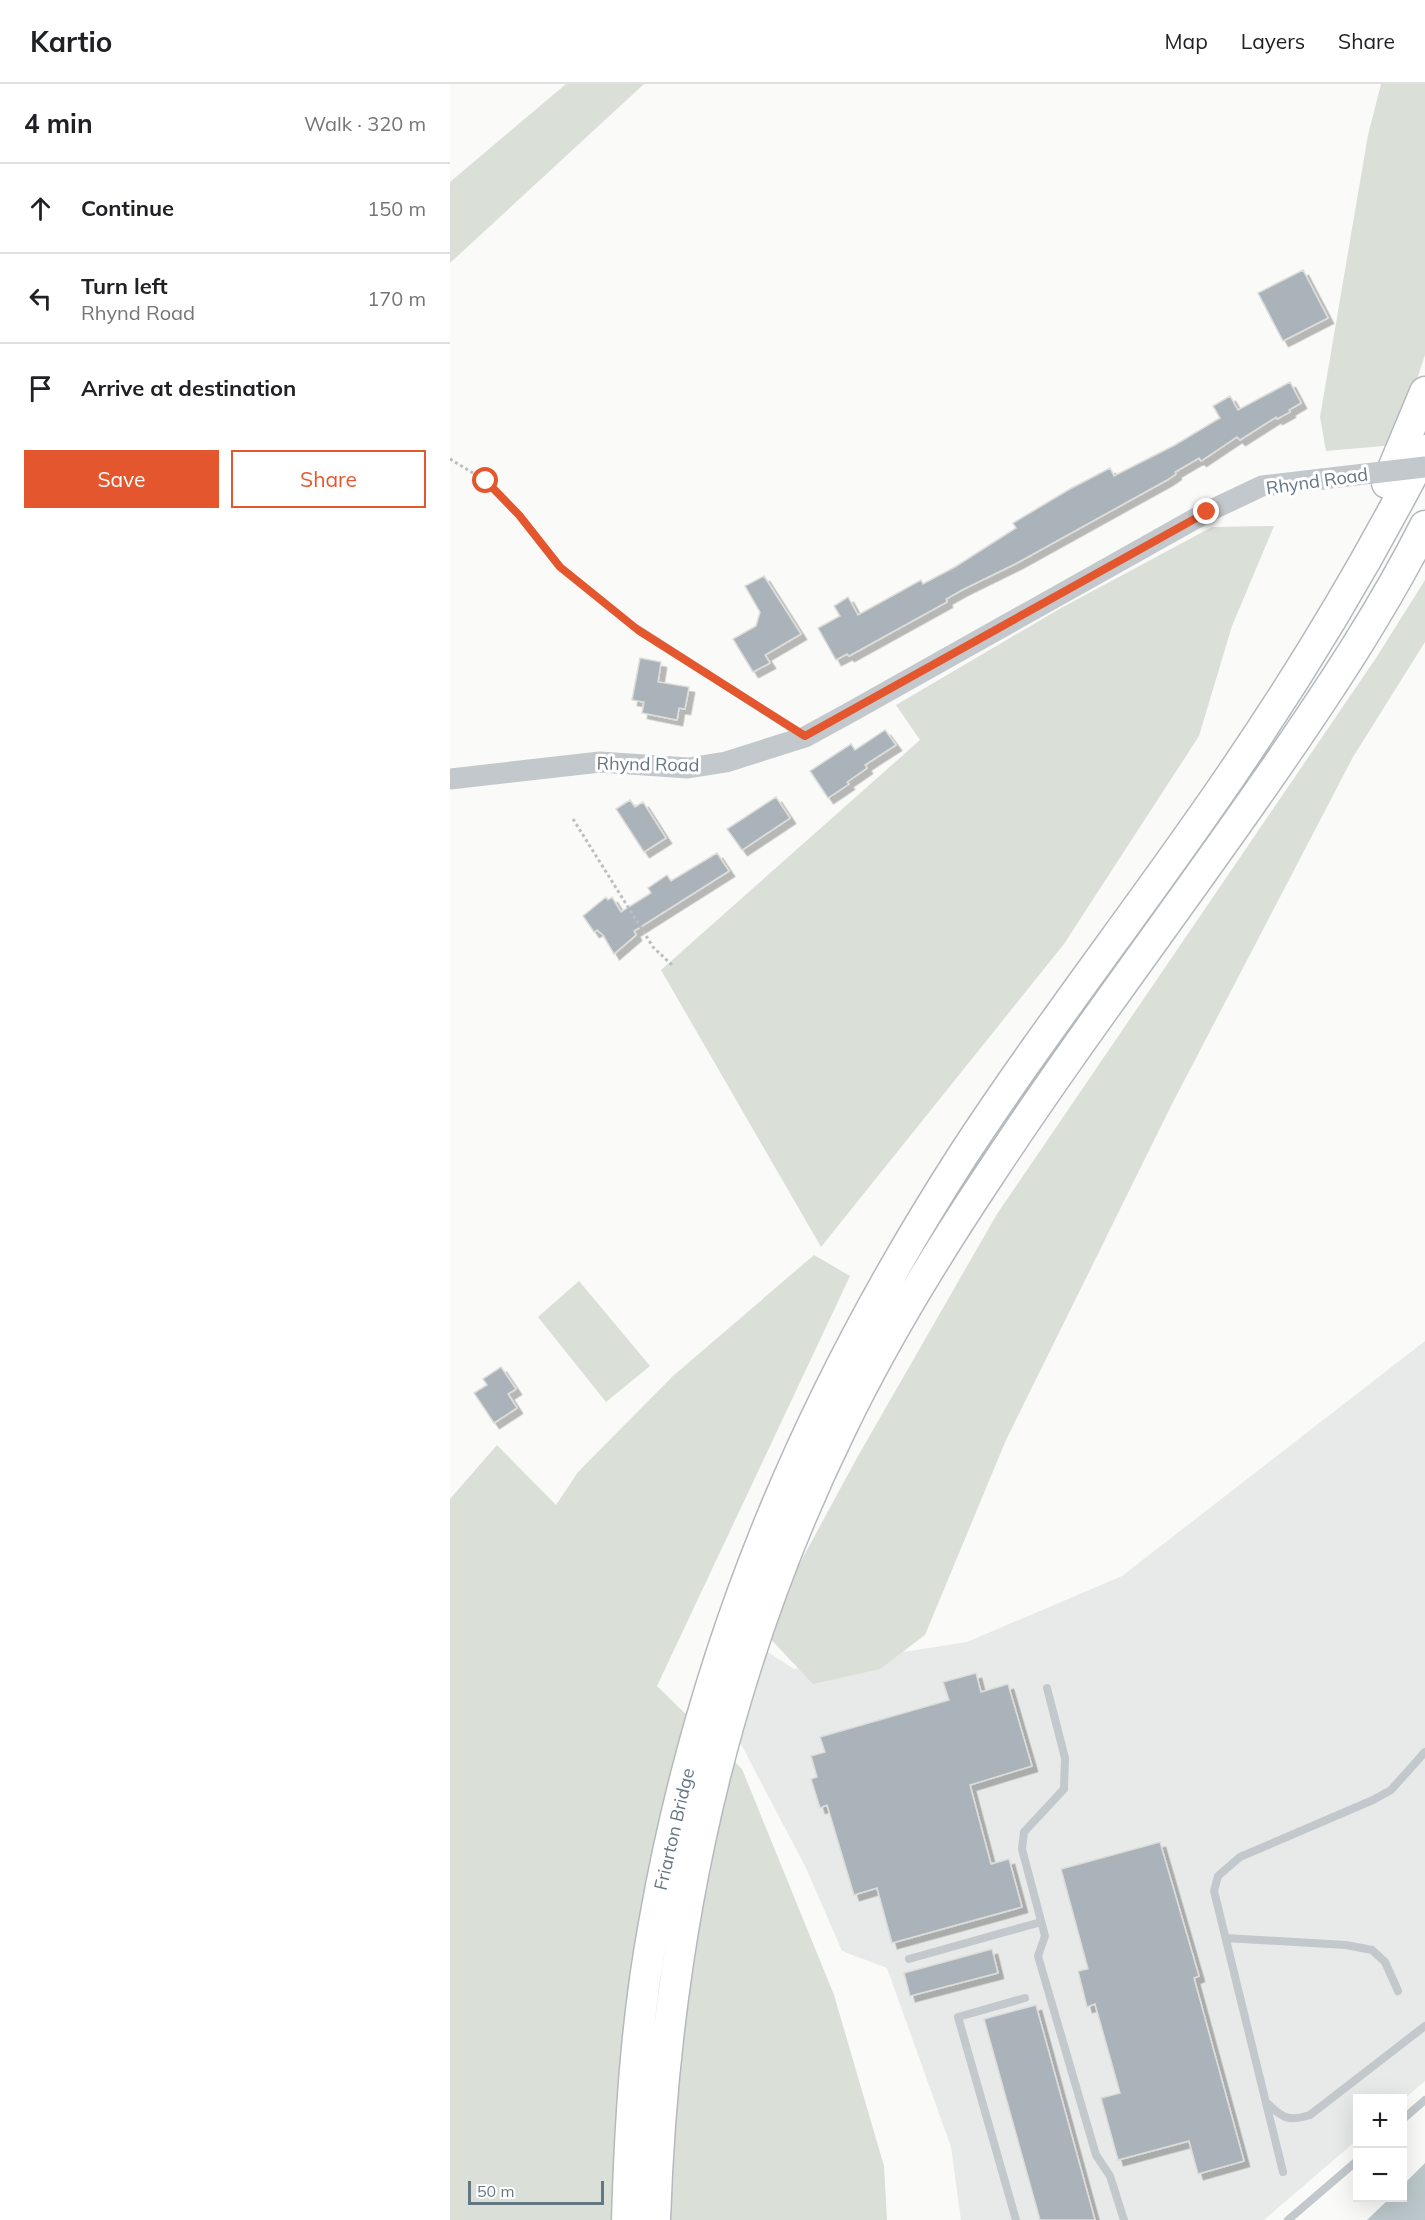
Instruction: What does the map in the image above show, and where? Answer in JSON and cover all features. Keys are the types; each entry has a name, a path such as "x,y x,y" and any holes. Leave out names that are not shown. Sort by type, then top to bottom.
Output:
{"highway":[{"path":"1284,697 1379,501 1425,392"},
{"path":"811,1461 832,1384 896,1264 965,1153 1232,775 1284,697 1353,584 1425,450"},
{"path":"811,1461 840,1429 908,1305 983,1184 1314,712 1356,647 1425,526"},
{"name":"Friarton Bridge","path":"627,2220 632,2105 640,2016 667,1854 694,1739 748,1572 811,1461"},
{"name":"Friarton Bridge","path":"655,2220 658,2120 666,2037 678,1949 706,1808 725,1732 811,1461"}],"street":[{"name":"Rhynd Road","path":"450,779 600,762 688,768 726,762 805,736 1207,512 1262,486 1425,467"}],"lane":[{"path":"638,630 805,736"},
{"path":"1047,1688 1065,1758 1064,1789 1024,1832 1022,1849 1045,1936 1038,1956 1096,2155 1110,2176 1124,2220"},
{"path":"1283,2172 1214,1891 1218,1876 1240,1857 1373,1800 1391,1790 1425,1752"},
{"path":"909,1959 1041,1922"},
{"path":"1226,1938 1346,1945 1372,1950 1385,1962 1398,1991"},
{"path":"1016,2220 958,2017 1025,1998"},
{"path":"1266,2101 1279,2115 1296,2119 1311,2115 1425,2026"},
{"path":"1407,2116 1425,2100"},
{"path":"1288,2220 1353,2164"}],"path":[{"path":"450,459 486,481 519,515 560,567 638,630"},
{"path":"573,819 653,947 674,967"}],"shaded area":[{"path":"566,84 644,84 450,263 450,182"},
{"path":"1381,84 1425,84 1425,355 1395,445 1326,451 1320,417 1368,135"},
{"path":"1274,526 1232,626 1199,736 1064,944 821,1247 661,970 920,740 896,705 1061,608 1212,527"},
{"path":"1425,580 1425,642 1353,757 1171,1106 1006,1440 925,1635 880,1669 813,1684 763,1631 858,1456 997,1214 1376,658"},
{"path":"814,1255 850,1276 657,1686 742,1769 834,1995 884,2166 887,2220 450,2220 450,1499 497,1445 556,1505 578,1472 673,1376"},
{"path":"579,1281 650,1366 606,1402 538,1317"},
{"path":"1425,1341 1425,2081 1407,2097 1407,2094 1353,2094 1353,2143 1264,2220 961,2220 951,2147 887,1968 842,1951 806,1868 722,1708 757,1645 794,1669 967,1642 1122,1576"},
{"path":"1425,2163 1425,2220 1367,2220 1386,2202 1407,2202 1407,2181"}],"building":[{"path":"1303,270 1328,318 1283,341 1258,293"},
{"path":"1290,382 1301,403 1289,410 1290,412 1277,419 1276,417 1240,440 1237,437 1201,461 1199,458 1175,472 1176,474 1167,480 1017,563 962,590 946,599 947,602 849,656 847,654 836,660 818,628 840,616 834,606 848,597 858,615 921,580 923,584 955,567 1016,528 1013,523 1070,489 1110,468 1114,476 1175,445 1220,418 1213,406 1230,396 1238,410"},
{"path":"764,576 801,634 765,655 770,663 753,672 733,639 756,626 760,612 745,586"},
{"path":"640,658 661,662 658,682 689,687 685,709 679,708 677,720 642,713 644,702 632,700"},
{"path":"885,730 896,745 865,765 867,768 828,798 810,771 851,744 855,750"},
{"path":"776,797 790,818 742,850 727,829"},
{"path":"630,800 635,807 643,802 666,838 644,852 616,809"},
{"path":"717,853 729,871 634,931 636,935 614,954 603,935 597,930 594,932 583,916 606,897 608,900 612,897 621,912 651,893 648,888 667,875 671,881"},
{"path":"501,1367 516,1389 508,1394 517,1408 494,1423 474,1393 487,1385 483,1379"},
{"path":"976,1673 981,1692 1008,1684 1032,1766 970,1785 991,1864 1009,1859 1022,1907 892,1943 877,1888 854,1895 827,1805 820,1808 811,1779 817,1777 811,1756 825,1752 820,1737 949,1700 943,1682"},
{"path":"1160,1842 1199,1976 1194,1978 1244,2161 1198,2174 1189,2141 1118,2160 1101,2098 1120,2093 1095,2004 1087,2007 1078,1971 1088,1969 1061,1869"},
{"path":"992,1949 998,1973 910,1996 904,1973"},
{"path":"1036,2005 1095,2220 1040,2220 984,2019"}],"route":[{"path":"486,481 519,515 560,567 638,630 805,736 1207,512"}]}
